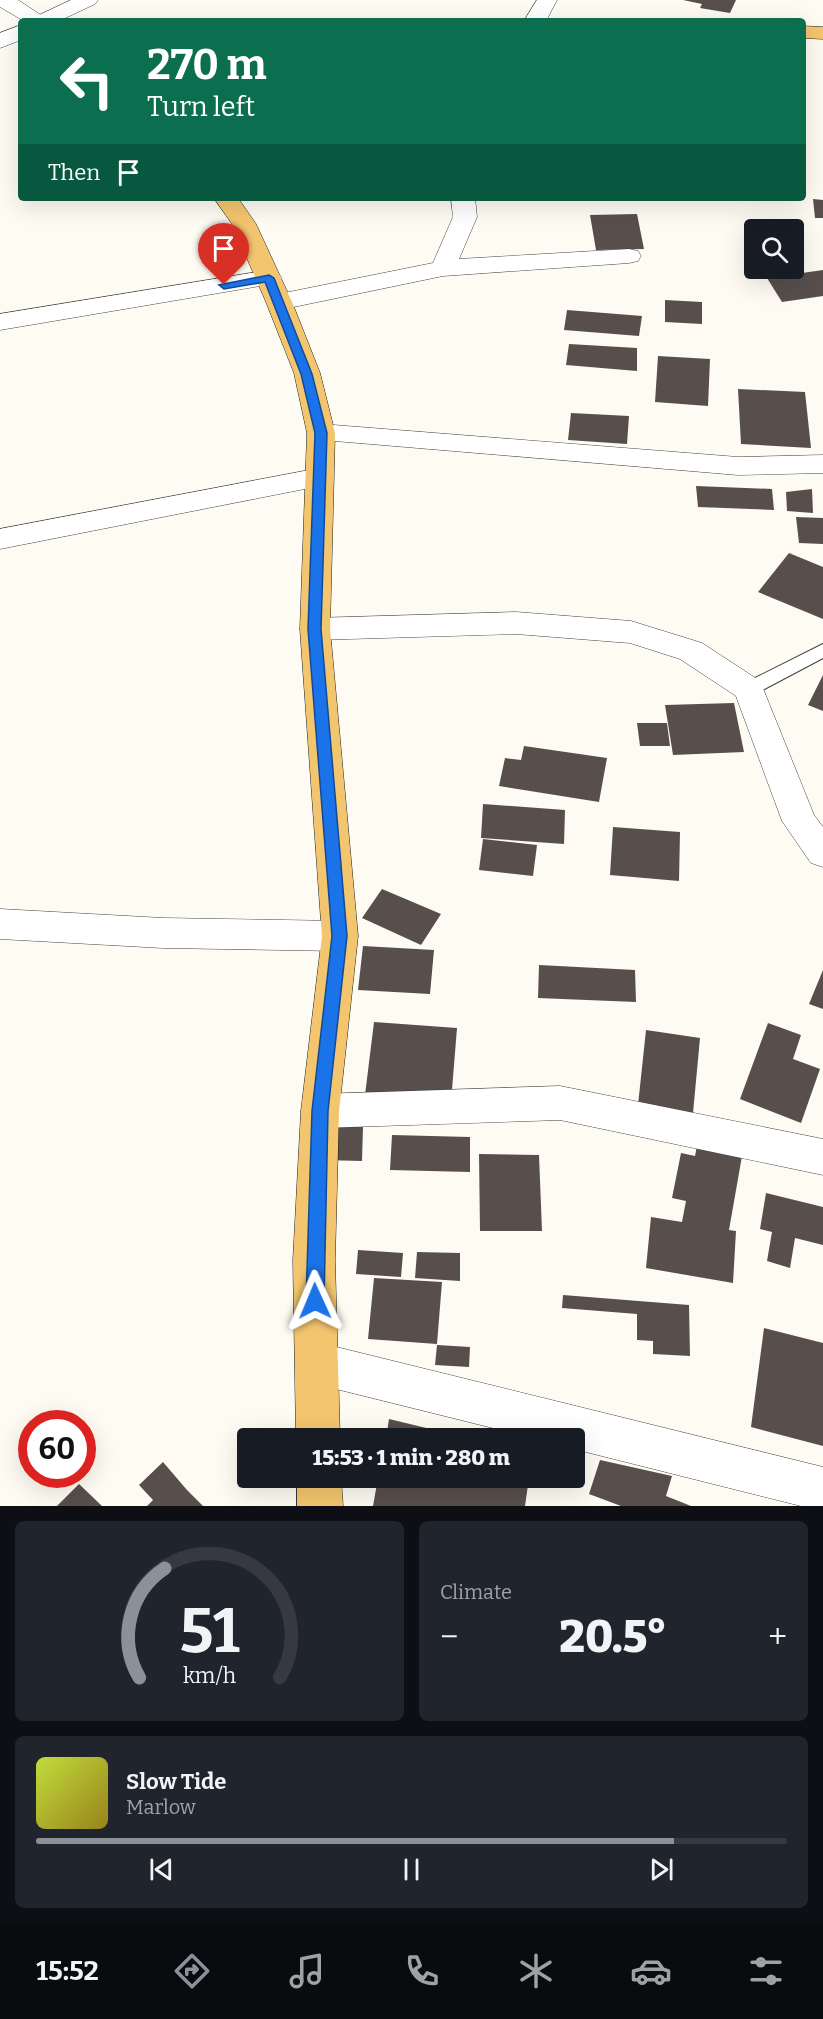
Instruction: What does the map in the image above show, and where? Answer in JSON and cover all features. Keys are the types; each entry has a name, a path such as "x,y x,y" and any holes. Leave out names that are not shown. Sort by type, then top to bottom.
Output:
{"main road":[{"path":"806,32 823,33"},
{"path":"228,201 244,224 274,290 307,374 321,433 315,629 340,936 320,1111 314,1260 318,1428"},
{"path":"319,1488 320,1506"}],"street":[{"path":"3,0 35,18"},
{"path":"47,18 88,0"},
{"path":"537,18 547,0"},
{"path":"0,42 18,33"},
{"path":"443,268 465,217 463,201"},
{"path":"0,322 443,268 629,256"},
{"path":"321,433 738,466 823,464"},
{"path":"0,539 320,477"},
{"path":"315,629 516,623 631,632 691,651 749,689 799,821 823,853"},
{"path":"0,924 163,933 340,936"},
{"path":"320,1111 560,1103 823,1157"},
{"path":"316,1363 823,1489"}],"lane":[{"path":"749,689 823,650"}],"building":[{"path":"683,0 736,0 730,13 700,8 702,4"},
{"path":"813,199 823,200 823,218 815,218"},
{"path":"637,214 644,249 596,250 590,215"},
{"path":"823,270 823,296 782,302 768,279 804,279 804,273"},
{"path":"665,300 702,302 702,324 665,322"},
{"path":"567,310 642,316 639,336 564,330"},
{"path":"569,344 637,348 637,371 566,365"},
{"path":"658,356 710,359 708,406 655,402"},
{"path":"738,389 805,392 811,448 741,444"},
{"path":"571,413 629,416 627,444 568,440"},
{"path":"696,486 772,489 774,510 698,507"},
{"path":"812,489 813,513 787,511 786,492"},
{"path":"796,517 823,518 823,544 799,543"},
{"path":"789,553 823,567 823,619 758,592"},
{"path":"823,675 823,711 808,705"},
{"path":"734,703 744,752 673,755 665,705"},
{"path":"637,723 667,723 670,746 640,746"},
{"path":"524,746 607,758 599,802 499,786 505,758 521,760"},
{"path":"483,804 565,810 564,844 481,838"},
{"path":"613,827 680,832 679,881 610,875"},
{"path":"483,839 537,845 533,876 479,870"},
{"path":"382,889 441,914 421,945 362,918"},
{"path":"363,946 434,950 430,994 358,990"},
{"path":"539,965 635,970 636,1002 538,998"},
{"path":"823,970 823,1009 809,1004"},
{"path":"374,1022 457,1028 451,1102 365,1095"},
{"path":"768,1023 801,1035 793,1059 820,1069 801,1123 740,1099"},
{"path":"646,1030 700,1038 693,1113 638,1105"},
{"path":"325,1126 363,1127 362,1161 322,1160"},
{"path":"392,1135 470,1137 470,1172 390,1170"},
{"path":"697,1146 742,1156 729,1230 736,1231 733,1283 646,1268 651,1217 682,1222 686,1201 672,1198 681,1153 695,1156"},
{"path":"479,1154 539,1155 542,1231 480,1231"},
{"path":"766,1193 823,1207 823,1245 795,1238 790,1268 767,1261 772,1232 760,1229"},
{"path":"358,1250 403,1253 401,1277 356,1274"},
{"path":"417,1252 460,1253 460,1281 415,1278"},
{"path":"374,1278 442,1282 437,1344 368,1339"},
{"path":"563,1295 689,1305 690,1356 653,1354 653,1341 637,1340 637,1314 562,1308"},
{"path":"764,1328 823,1343 823,1446 751,1427"},
{"path":"437,1345 470,1347 469,1367 435,1365"},
{"path":"389,1419 426,1428 388,1428"},
{"path":"600,1460 672,1476 666,1496 691,1506 621,1506 589,1494"},
{"path":"163,1462 203,1506 147,1506 153,1500 139,1485"},
{"path":"75,1488 83,1488 102,1506 57,1506"},
{"path":"376,1488 528,1488 525,1506 373,1506"}],"route":[{"path":"224,285 269,278 307,374 321,433 315,629 340,936 320,1111 314,1260 315,1301"}]}
